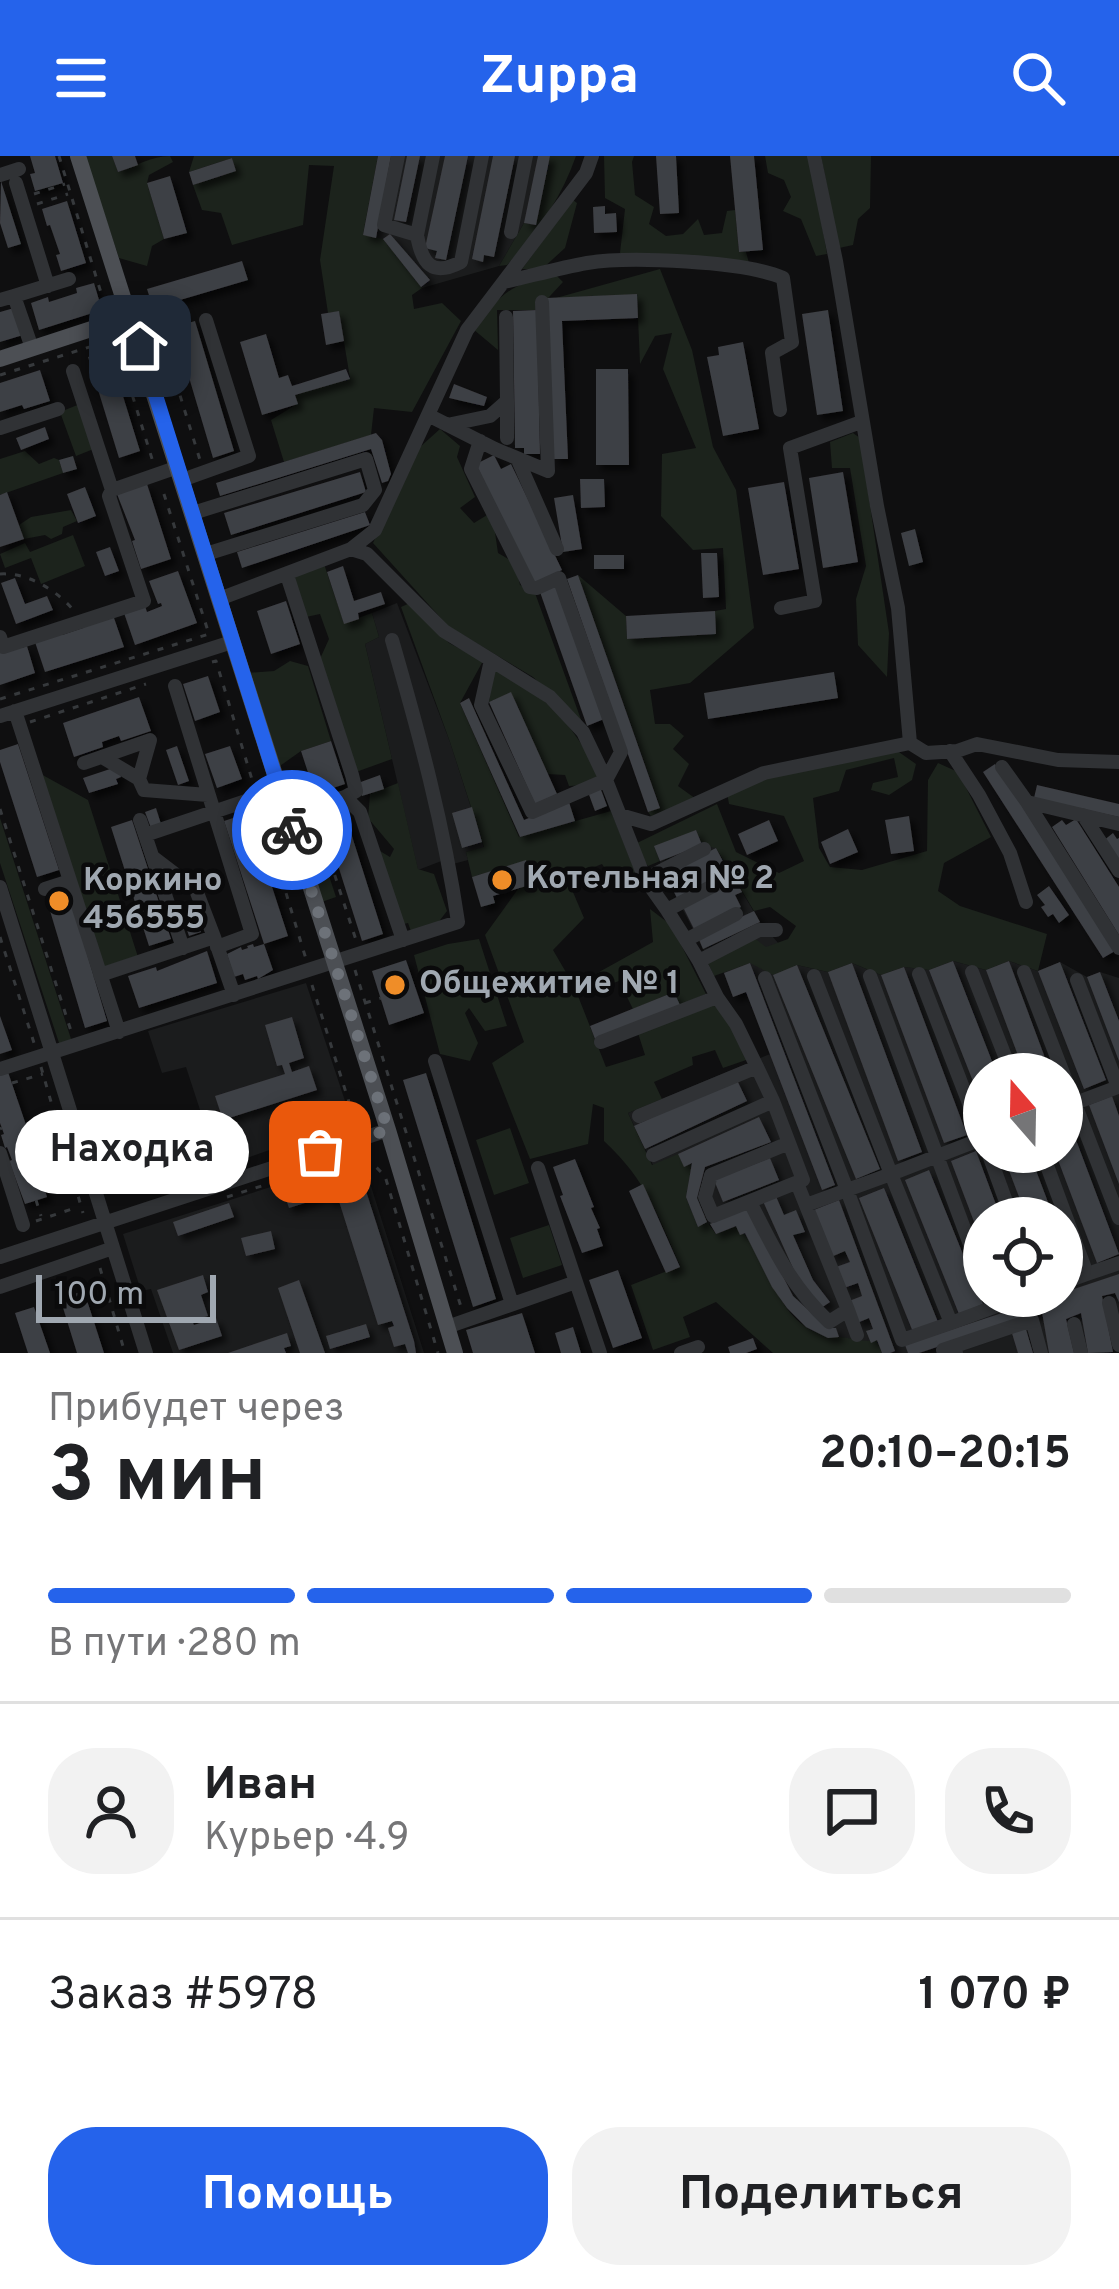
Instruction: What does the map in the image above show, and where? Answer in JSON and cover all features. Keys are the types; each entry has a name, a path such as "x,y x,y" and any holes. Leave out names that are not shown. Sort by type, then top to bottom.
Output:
{"main road":[{"path":"78,156 334,963 455,1324 449,1353"},
{"path":"0,358 131,316"}],"street":[{"path":"398,156 384,225 417,235"},
{"path":"433,156 417,235 424,260 446,270 461,262 482,156"},
{"path":"511,232 526,156"},
{"path":"219,598 351,549 376,530 467,330 586,173 592,156"},
{"path":"814,156 898,608 910,743"},
{"path":"0,175 20,190 47,286"},
{"path":"504,282 592,262 680,262 765,270 783,278 792,342 772,353 781,410"},
{"path":"32,348 7,298 69,279"},
{"path":"428,415 548,471 542,302"},
{"path":"506,317 507,438"},
{"path":"112,490 249,456 206,320"},
{"path":"0,637 3,647 144,601 74,371"},
{"path":"447,425 490,416 507,401"},
{"path":"0,428 58,409"},
{"path":"781,608 815,601 790,448 861,422"},
{"path":"481,441 471,469 530,586 537,588 560,578 621,752 606,780 532,812 481,705 491,660"},
{"path":"517,458 557,549"},
{"path":"193,513 366,459 375,490 363,505 206,554"},
{"path":"351,549 367,554 444,631 550,697 583,732 645,879 736,1024 773,1101 789,1143 803,1180 713,1216 705,1197 711,1175 789,1143"},
{"path":"286,814 356,790 287,575"},
{"path":"0,1070 458,922 424,751 392,640"},
{"path":"119,1032 70,880 7,713 232,642"},
{"path":"100,975 183,948 252,934 175,686"},
{"path":"84,763 150,740 139,779 143,790 208,795"},
{"path":"620,815 651,824 764,772 910,743 926,753 977,744 1058,760 1119,762"},
{"path":"950,752 1010,853 1026,902"},
{"path":"102,757 139,779"},
{"path":"1002,767 1119,948"},
{"path":"183,948 143,827 279,790"},
{"path":"345,796 360,812 403,940"},
{"path":"1027,802 1119,824"},
{"path":"1083,815 1119,871"},
{"path":"645,879 704,849"},
{"path":"153,857 196,890 234,995"},
{"path":"667,910 728,878"},
{"path":"44,889 70,880"},
{"path":"0,887 13,955 146,1353"},
{"path":"686,940 736,914"},
{"path":"699,961 759,929 776,930"},
{"path":"972,972 1004,1053"},
{"path":"1024,972 1051,1053"},
{"path":"920,974 963,1086"},
{"path":"814,976 951,1323"},
{"path":"870,976 963,1227"},
{"path":"765,978 902,1340 963,1317"},
{"path":"1077,980 1119,1088 1083,1101"},
{"path":"601,1042 717,997"},
{"path":"435,1061 512,1304"},
{"path":"639,1116 757,1066"},
{"path":"653,1155 773,1101"},
{"path":"0,1256 388,1130"},
{"path":"1083,1137 1119,1218"},
{"path":"806,1205 963,1147"},
{"path":"0,1153 23,1225"},
{"path":"538,1168 600,1353"},
{"path":"1050,1173 1087,1274"},
{"path":"797,1183 857,1335"},
{"path":"750,1202 803,1298 829,1322 848,1310"},
{"path":"0,1287 112,1248"},
{"path":"1083,1275 1119,1263"},
{"path":"455,1324 576,1282"},
{"path":"1108,1304 1119,1345"},
{"path":"956,1353 943,1350 1032,1321 1041,1353"},
{"path":"1074,1324 1081,1353"},
{"path":"681,1353 698,1347"}],"path":[{"path":"20,190 67,184"},
{"path":"20,190 70,194"},
{"path":"158,324 202,467"},
{"path":"0,574 29,578 62,597 82,621"},
{"path":"323,827 361,954 354,965 462,1309 455,1324"},
{"path":"0,938 13,955 45,1056 43,1074 87,1227"},
{"path":"307,972 367,1161 385,1176 449,1353"},
{"path":"365,1003 381,998"},
{"path":"12,1084 43,1074"},
{"path":"25,1125 55,1116"},
{"path":"308,1142 351,1127 355,1121"},
{"path":"33,1149 62,1140"},
{"path":"36,1200 42,1219"},
{"path":"23,1225 81,1206"},
{"path":"95,1254 125,1353"}],"shaded area":[{"path":"85,156 112,156 118,172 170,156 173,162 149,175 147,183 164,239 152,246 147,266 119,258"},
{"path":"194,156 378,156 363,234 383,239 422,288 412,295 414,309 442,303 461,321 412,412 374,408 371,435 284,462 271,420 297,404 295,395 350,378 339,312 328,313 320,260 334,166 309,165 303,225 232,245 221,213 202,210 193,185 236,171 232,158 189,172"},
{"path":"378,156 550,156 536,225 524,223 499,266 422,288 384,240 363,235"},
{"path":"550,156 576,156 538,227 507,265 499,266 524,223 536,225"},
{"path":"604,156 634,156 635,195 654,207 649,224 666,236 683,234 698,219 704,235 722,233 727,211 735,210 739,252 746,252 749,263 620,253 625,209 605,198"},
{"path":"765,156 810,156 827,254 816,256 801,219 783,211 791,197 784,180 768,173"},
{"path":"821,156 871,156 870,208 858,219 853,245 839,248"},
{"path":"573,200 577,203 565,248 542,269 522,269"},
{"path":"660,269 692,350 713,447 736,490 754,628 690,683 650,690 655,724 670,724 684,736 673,749 689,764 678,786 696,799 653,819 648,812 660,807 578,575 626,616 627,639 715,634 715,611 726,609 723,548 693,550 661,516 662,454 696,448 663,369 672,333 655,336 640,364 637,295 556,298"},
{"path":"556,275 563,282 537,310 497,310 498,350 473,329 508,292"},
{"path":"80,404 96,448 76,456 60,412"},
{"path":"440,429 460,446 457,457 475,497 460,508 474,523 492,512 498,553 515,563 520,585 535,593 583,725 533,677 448,626 373,543 420,447"},
{"path":"853,433 860,438 889,633 887,677 858,645 856,599 866,566 850,468 832,468 830,442"},
{"path":"25,451 39,464 59,460 63,473 0,495 0,459"},
{"path":"71,510 77,521 63,527 62,534 24,539 19,525 31,517"},
{"path":"73,535 85,566 41,584 31,558 5,568 0,554 25,543 30,552"},
{"path":"324,564 344,623 372,613 379,637 365,644 392,759 356,772 319,661 329,639 320,614 306,617 292,577"},
{"path":"397,603 484,848 466,852 468,860 453,864 444,860 418,870 365,644 379,637 372,613"},
{"path":"410,603 449,643 483,661 460,703 519,837 611,811 636,874 612,879 602,864 567,878 584,918 553,950 574,986 653,942 650,909 671,925 706,994 680,1005 674,992 633,1009 619,981 578,996 606,1067 645,1055 638,1033 711,1004 723,1011 749,1059 723,1068 715,1050 692,1057 693,1065 654,1082 662,1099 628,1113 652,1165 678,1154 684,1166 692,1163 686,1197 698,1226 707,1222 716,1234 736,1226 800,1323 818,1333 877,1340 882,1353 773,1353 716,1302 683,1317 690,1337 653,1350 631,1285 680,1266 641,1184 604,1141 604,1108 593,1104 588,1144 530,1159 492,1063 524,1042 485,935 518,889 533,883 525,861 472,877 466,852 484,847 401,607"},
{"path":"290,661 308,666 331,741 301,751 277,768 246,673 274,671"},
{"path":"494,668 556,712 599,776 587,785 569,786 565,775 547,774 511,693 489,702"},
{"path":"896,750 916,764 912,780 889,795 871,790 873,783 898,777 894,758 846,770 839,791 813,798 819,848 830,867 862,870 927,851 928,780 938,763 958,772 991,837 944,863 938,891 960,906 1047,934 1038,971 1009,961 986,970 953,961 929,970 904,967 881,975 852,963 828,972 797,965 773,975 750,963 714,976 708,963 753,937 766,947 788,939 796,926 770,907 754,911 716,848 655,847 660,861 648,866 637,843 717,804 736,852 779,873 804,861 784,816 729,804 727,793 781,772"},
{"path":"39,773 88,800 138,957 103,971"},
{"path":"398,783 418,869 434,874 447,911 437,924 412,934 408,923 400,925 375,848 390,857 394,849 368,818 370,794"},
{"path":"0,818 72,1042 60,1046 0,863"},
{"path":"311,821 336,897 319,903 294,826"},
{"path":"696,830 716,848 760,922 797,965 828,972 852,963 881,975 904,967 930,970 953,961 986,970 1009,961 1038,971 1060,962 1087,977 1100,972 1119,978 1119,1353 882,1353 877,1341 828,1338 806,1327 711,1224 698,1227 653,1165 628,1113 770,1054 747,992 733,997 724,973 703,949 654,846"},
{"path":"479,939 507,1026 485,1031 469,1008 465,1013 478,1043 470,1061 440,1054 414,955"},
{"path":"306,983 349,1113 340,1125 219,1168 186,1067 162,1073 148,1031"},
{"path":"510,1128 529,1183 494,1195 476,1140"},
{"path":"362,1158 424,1353 173,1353 151,1289 141,1291 123,1234"},
{"path":"549,1225 562,1265 523,1278 510,1238"}],"building":[{"path":"30,156 55,156 63,183 35,191"},
{"path":"112,156 135,156 138,165 118,172"},
{"path":"378,156 391,156 376,238 363,235"},
{"path":"407,156 420,156 406,222 394,220"},
{"path":"445,156 468,156 446,260 435,258 437,251 425,248"},
{"path":"493,156 515,156 494,257 484,255 483,262 472,259"},
{"path":"538,156 550,156 536,225 524,223"},
{"path":"656,156 676,156 679,213 660,214"},
{"path":"730,156 754,156 763,250 739,252"},
{"path":"232,158 236,171 193,185 189,172"},
{"path":"170,176 187,233 164,239 147,183"},
{"path":"1,181 21,244 8,248 0,223"},
{"path":"67,201 86,263 61,271 56,255 60,254 42,209"},
{"path":"605,206 605,214 616,213 617,232 594,233 593,207"},
{"path":"390,234 430,280 421,287 383,239"},
{"path":"242,261 248,280 153,308 147,289"},
{"path":"94,283 102,310 39,330 31,303 48,297 49,302"},
{"path":"637,294 638,318 562,321 568,459 553,459 546,298"},
{"path":"14,308 23,335 0,342 0,312"},
{"path":"537,310 540,454 524,454 524,448 515,448 513,311"},
{"path":"828,310 843,411 817,415 802,314"},
{"path":"339,311 344,341 326,345 321,314"},
{"path":"195,321 234,451 213,458 174,327"},
{"path":"266,334 279,378 288,375 292,386 346,369 350,379 295,395 298,404 262,415 240,342"},
{"path":"743,342 759,429 723,436 707,357 719,355 718,347"},
{"path":"109,351 140,451 119,458 88,357"},
{"path":"596,369 628,369 629,465 596,465"},
{"path":"40,370 50,401 0,412 0,383"},
{"path":"454,384 487,397 484,406 449,398"},
{"path":"45,427 49,439 21,450 16,438"},
{"path":"376,433 391,474 388,481 382,483 371,449 220,496 216,483"},
{"path":"494,455 501,469 511,464 562,570 533,584 476,464"},
{"path":"73,456 77,469 63,473 59,460"},
{"path":"360,472 366,492 231,535 224,513"},
{"path":"843,472 858,562 823,568 809,478"},
{"path":"580,479 604,479 605,507 581,508"},
{"path":"784,482 799,569 763,575 748,488"},
{"path":"147,484 171,559 141,569 117,494"},
{"path":"85,487 96,516 78,523 67,494"},
{"path":"7,492 24,539 0,547 0,495"},
{"path":"573,495 582,549 563,552 554,498"},
{"path":"365,512 370,525 242,568 237,552"},
{"path":"915,529 923,562 909,566 901,533"},
{"path":"110,547 119,571 105,576 96,552"},
{"path":"701,553 717,553 719,597 703,598"},
{"path":"594,555 624,555 624,569 594,569"},
{"path":"343,566 354,601 381,592 385,604 358,613 359,619 344,624 327,572"},
{"path":"178,571 197,623 135,645 124,613 162,606 149,581"},
{"path":"578,575 660,808 648,812 567,579"},
{"path":"15,578 25,604 47,596 53,610 16,624 1,583"},
{"path":"557,586 604,719 587,726 540,592"},
{"path":"286,601 300,644 271,654 257,611"},
{"path":"715,611 716,634 627,639 626,616"},
{"path":"113,615 124,647 45,672 34,639 60,631 62,635"},
{"path":"27,646 35,673 0,685 0,651"},
{"path":"834,672 838,698 708,719 704,693"},
{"path":"208,676 220,712 195,721 183,684"},
{"path":"511,692 557,794 535,804 489,702"},
{"path":"139,697 151,731 121,741 119,736 74,757 63,723"},
{"path":"469,698 524,820 569,802 575,821 520,837 460,703"},
{"path":"331,741 345,784 315,794 301,751"},
{"path":"18,744 59,870 37,877 0,762 0,750"},
{"path":"177,746 189,781 178,785 166,750"},
{"path":"230,746 242,779 217,788 205,754"},
{"path":"995,764 1115,951 1103,958 983,772"},
{"path":"119,770 118,784 89,793 83,778"},
{"path":"380,775 384,789 362,796 358,783"},
{"path":"1037,785 1119,804 1119,817 1034,798"},
{"path":"600,787 607,806 595,811 588,792"},
{"path":"472,807 482,842 462,848 452,813"},
{"path":"156,808 161,824 151,828 145,812"},
{"path":"344,811 383,934 362,941 323,818"},
{"path":"248,813 288,936 264,944 224,821"},
{"path":"909,816 914,851 891,854 885,820"},
{"path":"1076,819 1119,887 1119,935 1052,827"},
{"path":"132,820 171,939 149,946 111,827"},
{"path":"769,820 778,841 747,855 738,834"},
{"path":"848,829 858,852 830,864 821,842"},
{"path":"696,830 702,845 660,861 654,846"},
{"path":"1113,833 1119,838 1119,865 1103,841"},
{"path":"716,848 728,871 677,898 665,874"},
{"name":"Котельная № 2","path":"526,860 533,884 493,896 495,903 481,907 472,877"},
{"path":"736,881 742,892 735,895 741,907 694,929 683,907"},
{"path":"1049,886 1069,915 1059,923 1053,914 1048,917 1037,895"},
{"path":"70,897 107,1021 85,1028 48,904"},
{"path":"191,902 201,932 189,936 179,906"},
{"path":"754,911 760,922 703,949 698,937"},
{"path":"264,944 273,970 258,979 245,980 243,974 234,977 227,954"},
{"path":"207,951 217,983 139,1008 128,976 156,967 157,971"},
{"name":"Общежитие № 1","path":"406,960 424,1013 389,1025 372,971"},
{"path":"953,961 989,1053 963,1056 929,970"},
{"path":"1009,961 1043,1053 1017,1053 986,970"},
{"path":"1060,962 1106,1080 1084,1089 1083,1053 1070,1053 1038,971"},
{"path":"750,963 835,1185 822,1190 746,992 733,997 724,973"},
{"path":"852,963 922,1152 898,1161 828,972"},
{"path":"797,965 880,1169 856,1179 773,975"},
{"path":"904,967 963,1124 963,1136 944,1143 881,975"},
{"path":"1100,972 1119,1021 1119,1061 1087,977"},
{"path":"674,992 680,1005 595,1039 590,1026"},
{"path":"0,1016 12,1050 0,1054"},
{"path":"292,1017 304,1058 289,1063 292,1072 309,1066 317,1090 223,1120 215,1096 285,1074 282,1065 277,1066 265,1025"},
{"path":"8,1072 47,1197 25,1204 1,1135 0,1075"},
{"path":"426,1073 496,1299 473,1307 403,1080"},
{"path":"736,1078 747,1101 645,1149 634,1126"},
{"path":"1112,1096 1119,1116 1119,1184 1089,1105"},
{"path":"759,1117 771,1142 705,1167 697,1198 707,1222 698,1227 686,1197 692,1163 684,1167 678,1154"},
{"path":"963,1156 963,1173 984,1173 993,1197 965,1197 951,1161"},
{"path":"770,1158 779,1180 723,1202 714,1180"},
{"path":"1083,1158 1119,1254 1097,1263 1083,1226 1083,1197 1072,1197 1063,1173 1083,1173"},
{"path":"575,1159 603,1246 582,1253 553,1167"},
{"path":"358,1166 416,1353 408,1353 405,1344 394,1347 388,1328 394,1326 392,1321 378,1325 338,1198 328,1201 327,1196 289,1208 283,1190"},
{"path":"929,1170 963,1254 963,1312 959,1314 905,1180"},
{"path":"1010,1173 1037,1173 1046,1197 1019,1197"},
{"path":"643,1184 680,1267 666,1273 629,1191"},
{"path":"884,1188 938,1322 913,1332 859,1198"},
{"path":"775,1194 784,1215 796,1210 805,1232 793,1235 813,1280 830,1302 821,1308 801,1286 762,1199"},
{"path":"839,1200 895,1351 890,1353 882,1353 877,1340 871,1343 866,1331 873,1329 869,1318 857,1323 849,1301 862,1296 858,1283 844,1288 836,1267 850,1262 845,1251 831,1257 814,1210"},
{"path":"229,1203 234,1217 178,1236 173,1222"},
{"path":"748,1208 793,1296 828,1328 836,1328 839,1337 828,1338 806,1327 787,1308 745,1233 740,1235 736,1226 716,1234 710,1224"},
{"path":"271,1231 275,1249 246,1256 241,1238"},
{"path":"618,1270 642,1338 613,1348 589,1280"},
{"path":"1119,1274 1119,1302 1115,1293 1102,1296 1113,1352 1088,1353 1082,1317 1083,1286"},
{"path":"203,1275 208,1292 201,1295 208,1316 192,1321 194,1325 216,1318 222,1336 179,1350 157,1290"},
{"path":"299,1280 325,1353 300,1353 278,1288"},
{"path":"84,1291 104,1353 77,1353 60,1298"},
{"path":"34,1307 50,1353 28,1353 15,1313"},
{"path":"522,1313 535,1353 473,1353 466,1330"},
{"path":"990,1317 1027,1317 919,1353 908,1353 905,1345"},
{"path":"1043,1317 1071,1317 1066,1319 1074,1353 1049,1353"},
{"path":"366,1324 370,1337 330,1349 326,1336"},
{"path":"1025,1326 1033,1353 1018,1353 1011,1330"},
{"path":"573,1327 581,1353 561,1353 555,1333"},
{"path":"287,1333 291,1346 284,1348 286,1353 228,1353"},
{"path":"753,1338 757,1349 730,1353 728,1347"}],"way so far":[{"path":"292,830 388,1130 320,1152"}],"place":[{"name":"Котельная № 2","path":"502,880"},
{"name":"Коркино 456555","path":"59,901"},
{"name":"Общежитие № 1","path":"395,985"},
{"name":"Находка","path":"320,1152"}],"route":[{"path":"140,346 292,830"}]}
